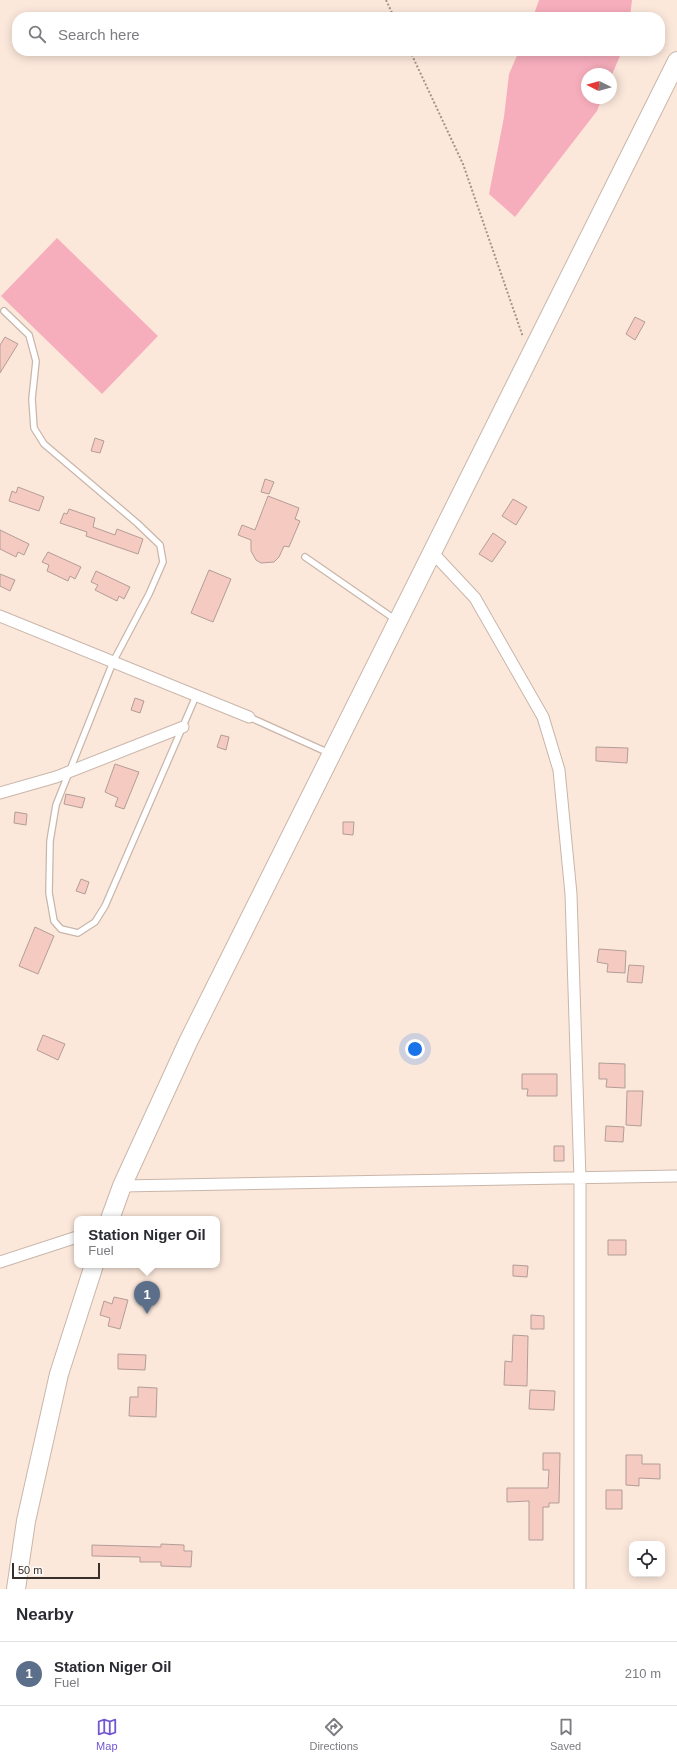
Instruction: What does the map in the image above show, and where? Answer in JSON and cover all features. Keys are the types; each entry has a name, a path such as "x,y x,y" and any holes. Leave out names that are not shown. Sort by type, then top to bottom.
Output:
{"highway":[{"path":"111,1216 122,1186 188,1042 677,61"},
{"path":"16,1589 26,1521 59,1374 93,1268"}],"street":[{"path":"432,552 475,598 542,717 559,770 571,894 580,1179 580,1589"},
{"path":"0,616 249,717"},
{"path":"0,793 56,777 183,727"},
{"path":"122,1186 580,1179 677,1176"},
{"path":"0,1262 74,1238"}],"lane":[{"path":"4,312 29,335 36,362 32,399 34,428 44,444 137,523 160,545 163,562 149,594 113,662 56,805 50,840 49,893 54,921 61,929 78,933 95,922 105,906 196,696"},
{"path":"305,557 397,621"},
{"path":"249,717 332,754"}],"path":[{"path":"386,0 392,12"},
{"path":"412,56 462,164 530,357"}],"shaded area":[{"path":"539,0 632,0 631,12 535,12"},
{"path":"517,56 620,56 615,68 581,68 581,104 600,104 597,111 515,217 489,194 504,117 509,74"},
{"path":"57,238 158,336 102,394 1,296"}],"building":[{"path":"635,317 645,322 635,340 626,334"},
{"path":"5,337 18,344 0,373 0,345"},
{"path":"95,438 104,441 100,453 91,451"},
{"path":"265,479 274,482 269,494 261,492"},
{"path":"18,487 44,497 39,511 9,501 12,491 16,493"},
{"path":"268,496 299,508 295,519 300,521 289,547 284,546 279,557 274,562 261,563 256,560 251,551 251,540 238,535 242,525 255,530"},
{"path":"513,499 527,507 516,525 502,516"},
{"path":"69,509 95,518 93,527 115,535 117,529 143,539 138,554 86,536 87,532 60,523 64,513 67,514"},
{"path":"0,530 29,544 24,555 18,552 16,557 0,549"},
{"path":"493,533 506,542 492,562 479,554"},
{"path":"48,552 81,567 75,579 70,576 68,581 47,571 49,565 42,562"},
{"path":"209,570 231,579 213,622 191,613"},
{"path":"96,571 130,587 124,599 119,596 117,601 95,590 98,585 91,582"},
{"path":"0,574 15,580 10,591 0,586"},
{"path":"135,698 144,701 140,713 131,710"},
{"path":"221,735 229,737 226,750 217,747"},
{"path":"596,747 628,748 627,763 596,761"},
{"path":"115,764 139,772 124,809 115,806 118,798 105,792"},
{"path":"66,794 85,798 82,808 64,804"},
{"path":"15,812 27,814 26,825 14,823"},
{"path":"343,822 354,822 353,835 343,834"},
{"path":"81,879 89,882 85,894 76,891"},
{"path":"35,927 54,936 38,974 19,966"},
{"path":"599,949 626,951 625,973 607,972 608,964 597,962"},
{"path":"629,965 644,966 642,983 627,982"},
{"path":"43,1035 65,1044 58,1060 37,1050"},
{"path":"599,1063 625,1064 625,1088 606,1087 607,1079 599,1079"},
{"path":"522,1074 557,1074 557,1096 527,1096 528,1089 522,1089"},
{"path":"627,1091 643,1091 641,1126 626,1125"},
{"path":"606,1126 624,1127 623,1142 605,1141"},
{"path":"554,1146 564,1146 564,1161 554,1161"},
{"path":"608,1240 626,1240 626,1255 608,1255"},
{"path":"513,1265 528,1266 527,1277 513,1276"},
{"path":"114,1297 128,1300 120,1329 108,1326 110,1318 100,1315 104,1301 112,1304"},
{"path":"531,1315 544,1316 544,1329 531,1329"},
{"path":"513,1335 528,1336 527,1386 504,1385 505,1361 512,1362"},
{"path":"118,1354 146,1355 145,1370 118,1369"},
{"path":"138,1387 157,1388 156,1417 129,1416 130,1397 138,1397"},
{"path":"530,1390 555,1391 554,1410 529,1409"},
{"path":"543,1453 560,1453 559,1503 549,1503 549,1507 543,1507 543,1540 529,1540 529,1501 507,1502 507,1488 548,1488 549,1470 543,1470"},
{"path":"626,1455 642,1455 642,1464 660,1464 660,1479 639,1478 639,1486 626,1485"},
{"path":"606,1490 622,1490 622,1509 606,1509"},
{"path":"161,1544 184,1545 184,1551 192,1551 191,1567 161,1566 161,1562 140,1562 140,1557 92,1556 92,1545 161,1547"}],"place":[{"name":"Station Niger Oil","path":"147,1314"}]}
